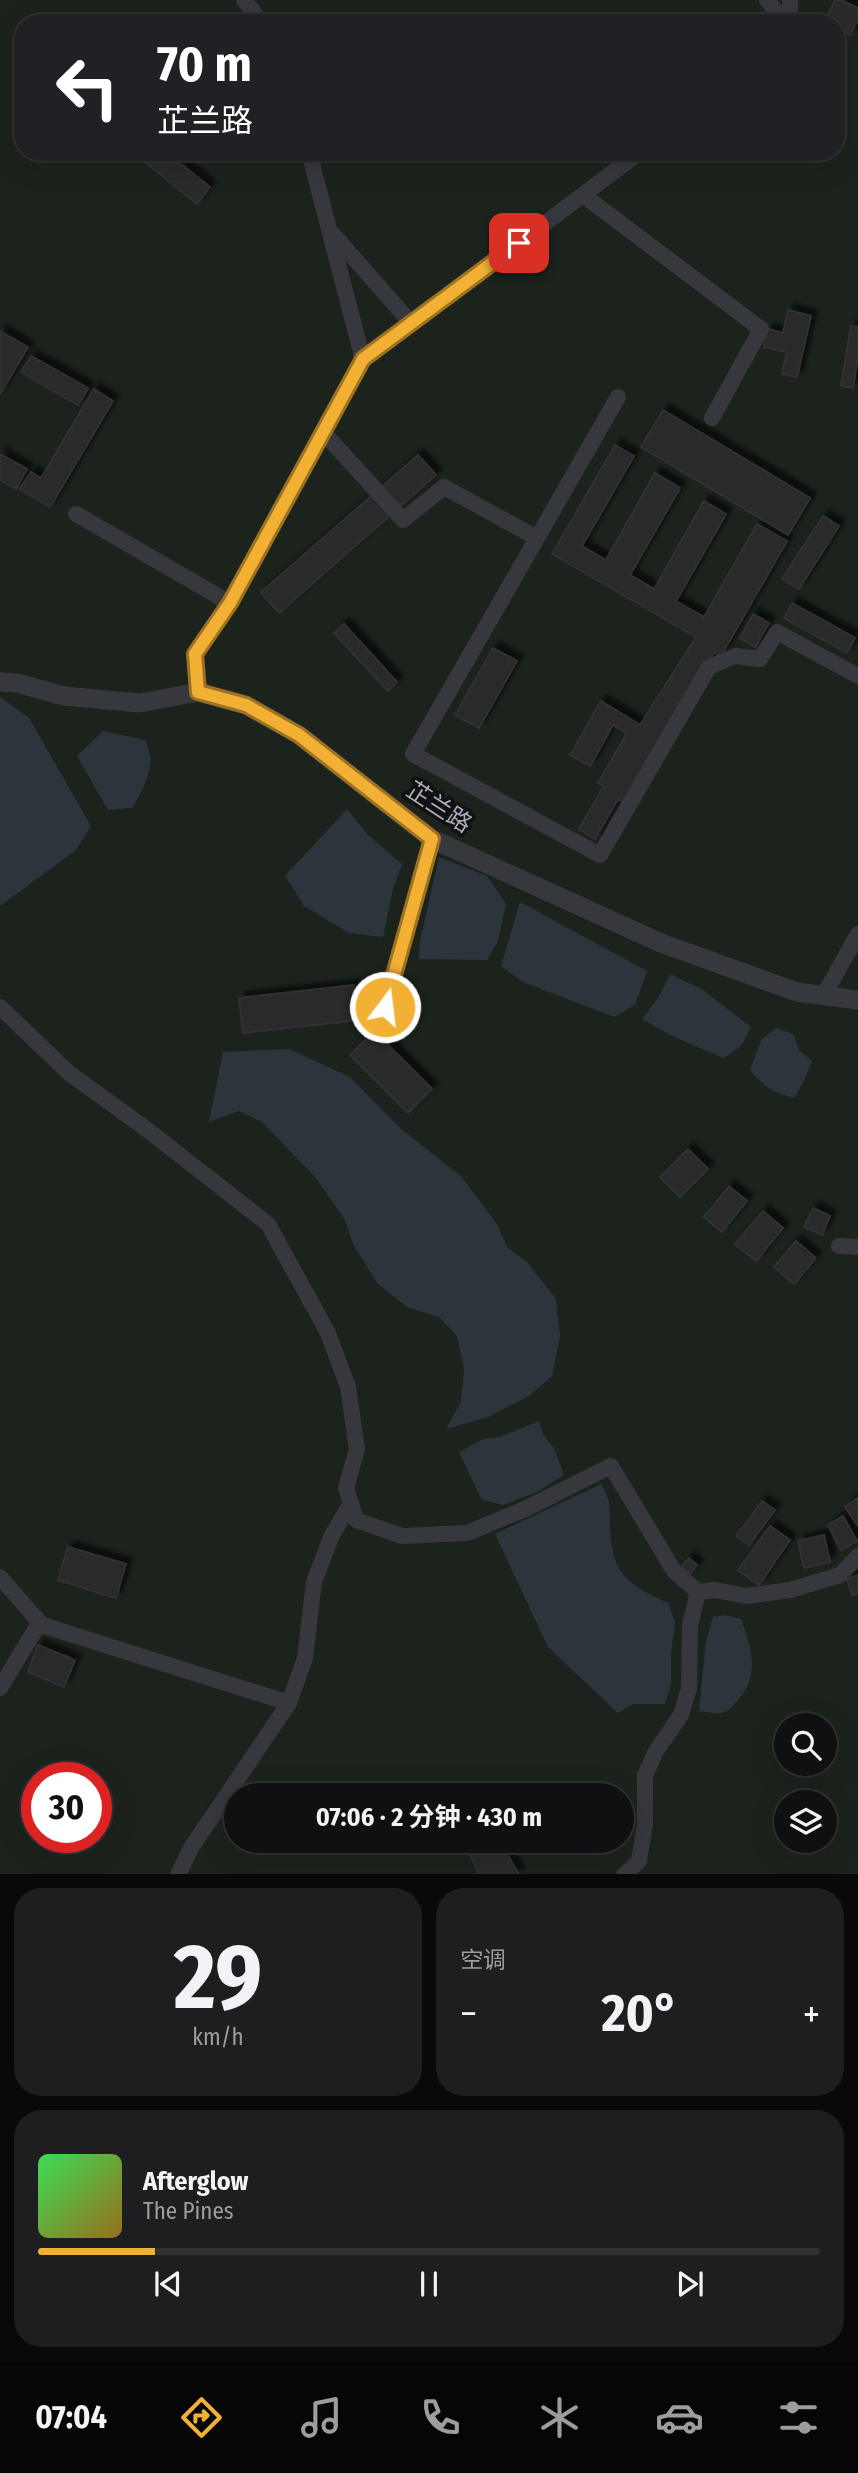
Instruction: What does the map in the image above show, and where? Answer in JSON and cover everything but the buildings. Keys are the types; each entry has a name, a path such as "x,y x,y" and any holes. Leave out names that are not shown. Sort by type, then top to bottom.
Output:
{"street":[{"path":"244,0 255,14"},
{"path":"767,0 780,14"},
{"path":"311,161 363,359"},
{"path":"198,692 195,654 230,603 363,359 628,161"},
{"path":"583,195 761,329 712,418"},
{"path":"329,230 411,323"},
{"path":"618,397 413,754 600,855 709,667 735,656 760,659 777,632 858,676"},
{"path":"323,432 403,520 443,487 537,538"},
{"path":"76,514 230,603"},
{"name":"芷兰路","path":"0,682 17,683 64,696 140,702 198,692 246,705 299,735 432,839 661,943 797,992 858,1000"},
{"path":"385,1007 432,839"},
{"path":"824,995 858,934"},
{"path":"0,1007 69,1073 170,1147 268,1224 328,1333 348,1387 357,1449 346,1488 356,1520 402,1536 467,1533 526,1509 611,1466 674,1571 698,1592 715,1590 747,1596 790,1590 840,1575 858,1556"},
{"path":"839,1246 858,1247"},
{"path":"178,1874 191,1848 289,1703 305,1658 314,1582 331,1536 351,1503"},
{"path":"0,1577 40,1622 289,1703"},
{"path":"624,1874 639,1861 645,1824 645,1775 656,1751 681,1715 689,1688 690,1625 698,1592"},
{"path":"0,1688 40,1622"}],"shaded area":[{"path":"0,0 858,0 858,1874 0,1874"},
{"path":"0,697 29,718 91,826 76,850 0,906"},
{"path":"103,731 145,740 149,749 148,776 132,808 108,810 77,756"},
{"path":"347,809 368,835 402,864 393,889 383,937 349,933 304,906 285,876"},
{"path":"439,857 487,876 506,904 498,941 487,960 419,959 420,941"},
{"path":"520,902 647,971 635,1005 614,1017 523,982 501,966"},
{"path":"670,974 703,990 751,1027 742,1045 724,1058 674,1037 642,1019 658,998"},
{"path":"776,1028 793,1034 799,1050 812,1061 794,1098 769,1088 750,1070 761,1040"},
{"path":"289,1049 350,1077 401,1129 461,1176 497,1224 507,1247 527,1262 556,1299 560,1336 552,1376 529,1396 488,1417 446,1429 461,1402 464,1369 457,1336 439,1317 407,1307 378,1284 354,1246 344,1218 315,1177 262,1122 239,1111 209,1122 223,1052"},
{"path":"539,1421 543,1434 555,1450 564,1475 537,1492 503,1505 482,1500 459,1452 483,1439 500,1437"},
{"path":"601,1484 610,1508 611,1543 618,1567 632,1583 668,1603 675,1622 671,1685 665,1704 633,1704 618,1713 548,1647 495,1534"},
{"path":"725,1615 741,1619 752,1660 750,1680 746,1690 727,1711 699,1711 706,1641 713,1617"}],"route":[{"path":"385,1007 432,839 299,735 246,705 198,692 195,654 230,603 363,359 519,243"}]}
